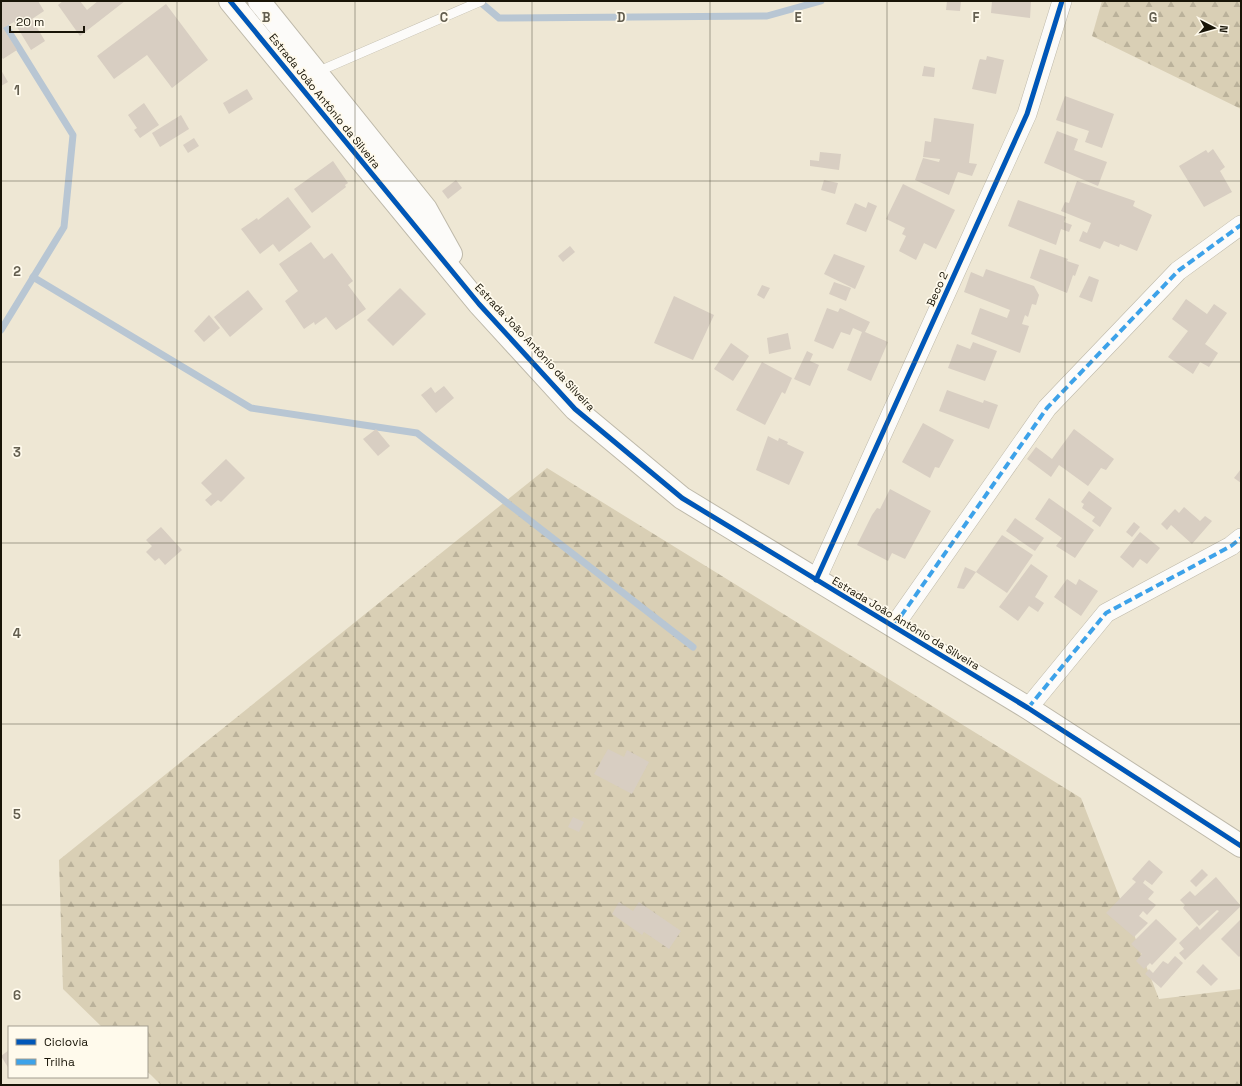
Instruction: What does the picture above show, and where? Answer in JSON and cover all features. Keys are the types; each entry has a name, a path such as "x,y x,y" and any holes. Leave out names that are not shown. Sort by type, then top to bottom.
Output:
{"main road":[{"name":"Estrada João Antônio da Silveira","path":"230,1 479,304 575,409 682,498 1028,708 1241,846"},
{"name":"Estrada João Antônio da Silveira","path":"259,1 426,209 479,304"}],"street":[{"name":"Beco 2","path":"816,580 1027,114 1062,1"},
{"path":"894,626 1047,408 1178,271 1241,225"},
{"path":"1028,708 1106,613 1230,546 1241,538"}],"lane":[{"path":"316,72 481,1"}],"green space":[{"path":"1102,1 1241,1 1241,109 1092,36"},
{"path":"547,468 1081,798 1159,999 1241,989 1241,1085 161,1085 148,1072 148,1026 101,1026 63,989 59,860"}],"building":[{"path":"1,1 38,1 44,11 32,19 45,41 31,50 14,22 3,28 17,50 3,59 1,56"},
{"path":"63,1 80,1 87,10 98,1 125,1 80,36 58,5"},
{"path":"947,1 961,1 960,11 946,10"},
{"path":"992,1 1031,1 1030,18 991,13"},
{"path":"166,4 208,60 172,88 147,55 114,79 97,56"},
{"path":"987,56 1004,60 996,94 972,89 979,61 980,59 986,60"},
{"path":"924,66 935,68 934,77 922,76"},
{"path":"1,70 8,82 1,86"},
{"path":"247,89 253,99 229,114 223,103"},
{"path":"1065,96 1114,114 1102,148 1085,142 1089,131 1056,120"},
{"path":"144,103 159,125 140,138 134,130 137,128 128,115"},
{"path":"181,115 189,129 160,147 152,133"},
{"path":"934,118 974,124 969,163 977,164 972,176 958,172 949,195 915,180 923,158 939,162 940,159 923,157 925,141 931,142"},
{"path":"1057,131 1078,139 1074,150 1107,162 1098,186 1044,163"},
{"path":"194,138 199,146 188,153 183,145"},
{"path":"1213,149 1225,167 1220,171 1232,192 1204,207 1179,166 1206,150 1208,153"},
{"path":"820,152 841,154 839,170 810,166 810,160 819,161"},
{"path":"333,161 348,183 345,185 346,187 312,213 294,189"},
{"path":"456,180 462,188 448,199 442,191"},
{"path":"824,180 838,183 835,194 821,190"},
{"path":"1077,181 1135,201 1133,206 1152,215 1137,251 1120,244 1119,247 1104,241 1100,249 1079,241 1083,231 1087,233 1091,223 1061,211 1065,202 1069,203"},
{"path":"903,184 955,210 936,249 924,243 916,260 899,251 906,236 902,234 905,228 886,219"},
{"path":"288,197 311,227 279,252 273,244 260,254 241,229 257,218 258,220"},
{"path":"1018,200 1066,217 1064,222 1072,225 1069,232 1061,229 1056,245 1008,226"},
{"path":"868,202 877,206 866,232 846,224 855,203 866,208"},
{"path":"311,242 324,259 332,253 353,281 348,285 366,309 336,330 326,317 315,325 314,322 304,329 285,301 298,291 279,264"},
{"path":"570,246 575,252 563,262 558,256"},
{"path":"1040,249 1068,259 1067,261 1079,265 1075,276 1073,275 1067,293 1030,278"},
{"path":"834,254 865,266 855,289 824,274"},
{"path":"986,269 1034,286 1039,295 1036,305 1032,304 1028,317 1025,315 1022,324 1029,326 1020,353 971,334 980,308 1007,318 1010,310 964,292 971,272 983,277"},
{"path":"1089,276 1099,280 1092,302 1079,297"},
{"path":"834,282 851,288 846,301 829,294"},
{"path":"762,285 770,288 764,299 757,295"},
{"path":"400,288 426,314 393,346 367,320"},
{"path":"248,290 263,309 230,337 214,317"},
{"path":"674,296 714,315 693,360 654,343"},
{"path":"1186,299 1207,314 1214,304 1227,313 1205,344 1218,353 1209,367 1200,362 1193,374 1168,357 1188,331 1172,319"},
{"path":"827,308 838,312 840,308 870,322 865,332 888,342 871,381 847,370 862,332 853,328 850,335 841,332 833,349 814,341"},
{"path":"209,315 220,328 204,342 194,331"},
{"path":"788,333 791,349 769,354 767,338"},
{"path":"973,342 997,351 985,381 948,368 957,344 970,349"},
{"path":"731,343 749,356 733,381 714,369"},
{"path":"807,351 813,354 810,361 819,365 810,386 794,379"},
{"path":"762,362 792,378 785,394 782,392 765,425 736,410"},
{"path":"444,386 454,398 436,413 421,395 431,387 435,393"},
{"path":"947,390 983,403 984,400 998,405 989,429 939,411"},
{"path":"923,423 954,440 939,468 935,467 930,478 902,462"},
{"path":"376,429 390,446 378,456 363,439"},
{"path":"1074,429 1114,459 1106,470 1101,468 1088,486 1059,465 1051,477 1027,459 1036,447 1052,459"},
{"path":"768,436 778,441 779,438 788,442 787,444 804,452 789,485 756,470"},
{"path":"226,459 245,478 221,502 218,500 211,506 205,500 212,494 201,483"},
{"path":"1241,469 1241,483 1234,478"},
{"path":"890,489 931,511 905,559 892,553 888,561 857,545 872,515 877,508 880,509"},
{"path":"1089,491 1112,508 1100,527 1092,521 1095,517 1082,508 1084,504 1081,502"},
{"path":"1049,498 1094,530 1075,558 1056,546 1062,538 1035,519"},
{"path":"1184,507 1200,521 1205,516 1212,521 1192,544 1171,525 1167,530 1161,524 1175,509 1179,513"},
{"path":"1015,518 1044,538 1035,551 1006,531"},
{"path":"1134,522 1140,527 1132,537 1126,532"},
{"path":"161,527 182,550 165,565 159,558 155,561 146,552 152,546 146,540"},
{"path":"1140,532 1160,548 1147,564 1140,559 1133,568 1120,557"},
{"path":"1002,535 1033,555 1007,593 976,572"},
{"path":"1031,564 1048,576 1035,597 1044,603 1038,612 1029,606 1018,621 999,607"},
{"path":"965,567 976,572 964,589 957,588"},
{"path":"1067,579 1076,585 1079,579 1098,591 1081,616 1054,597"},
{"path":"608,749 624,757 627,750 649,762 632,794 594,774"},
{"path":"573,817 584,822 579,832 568,827"},
{"path":"1149,860 1163,872 1152,885 1145,880 1143,883 1154,892 1148,899 1156,905 1147,915 1143,911 1139,916 1148,923 1134,937 1106,913 1136,882 1132,879"},
{"path":"1202,869 1208,875 1196,887 1190,881"},
{"path":"1216,877 1241,906 1185,960 1179,953 1184,949 1179,943 1197,926 1200,930 1219,911 1217,910 1199,926 1183,908 1185,905 1180,900 1190,891 1195,896"},
{"path":"619,902 633,911 639,902 681,931 669,949 644,932 642,935 612,914"},
{"path":"1156,919 1177,939 1152,965 1150,963 1144,969 1136,961 1142,954 1131,944"},
{"path":"1241,919 1241,955 1239,957 1221,939"},
{"path":"1175,956 1183,963 1161,988 1145,974 1149,969 1153,973 1163,961 1168,964"},
{"path":"1203,964 1218,979 1211,986 1196,972"},
{"path":"8,1051 8,1067 1,1056"}],"waterway":[{"path":"479,1 499,18 767,16 821,1"},
{"path":"1,19 73,135 64,227 1,330"},
{"path":"33,277 251,408 417,433 693,647"}],"marked path":[{"path":"894,626 1047,408 1178,271 1241,225"},
{"path":"1028,708 1106,613 1231,546 1241,538"}],"cycle path":[{"path":"230,1 479,304 575,409 682,498 1028,708 1241,846"},
{"path":"816,580 1027,114 1062,1"}]}
